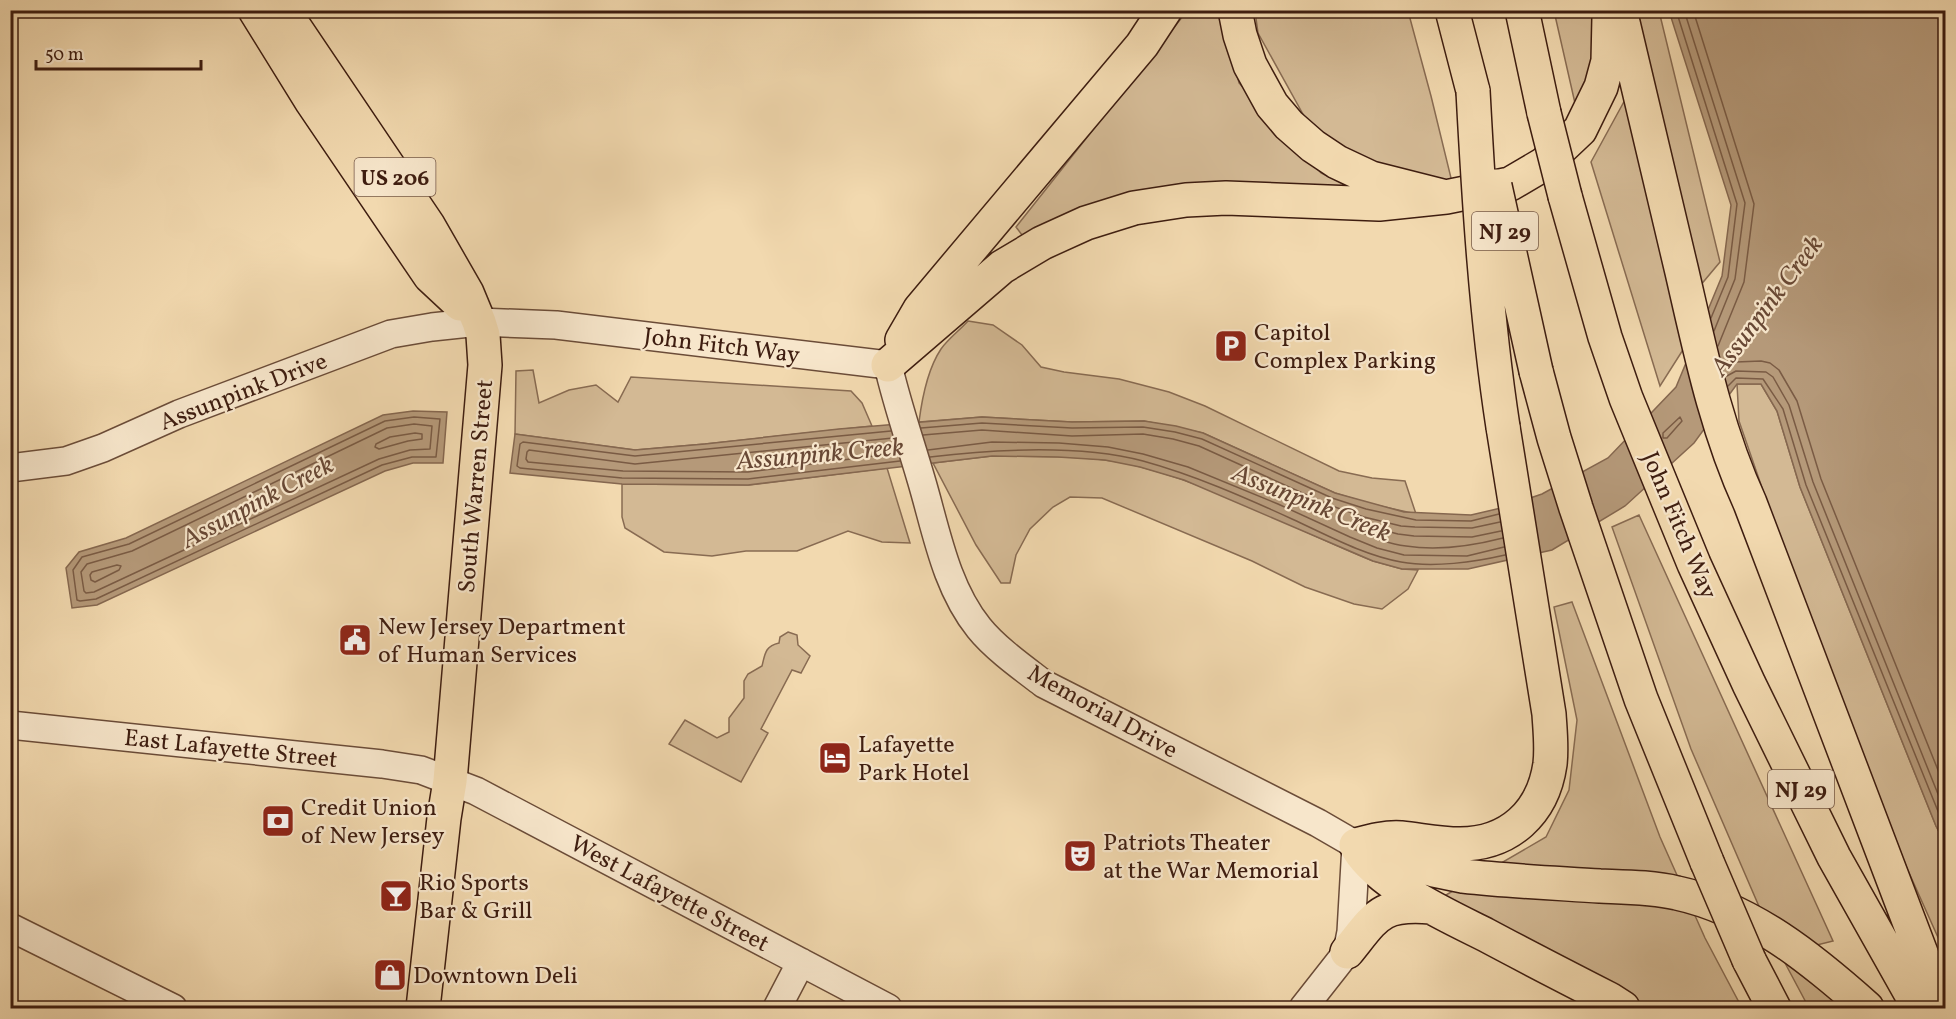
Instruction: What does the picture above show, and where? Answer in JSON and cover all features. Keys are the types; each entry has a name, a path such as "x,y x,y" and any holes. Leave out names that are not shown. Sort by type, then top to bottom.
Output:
{"main road":[{"path":"255,10 319,112 430,276 479,322"},
{"name":"South Warren Street","path":"283,10 428,225 466,293 483,335 485,365 482,419 450,781 423,1008"},
{"path":"888,365 920,309 1142,45 1166,10"},
{"path":"1235,10 1240,35 1254,75 1272,105 1289,125 1313,146 1337,162 1371,178 1446,197"},
{"path":"1356,845 1379,839 1399,838 1458,844 1475,843 1491,840 1507,833 1529,814 1544,785 1551,748 1549,714 1496,378 1480,224 1470,79 1444,10"},
{"name":"NJ 29","path":"1452,10 1470,79 1536,371 1554,438 1641,699 1749,960 1774,1008"},
{"name":"John Fitch Way","path":"1522,10 1565,196 1605,338 1626,398 1694,564 1749,684 1834,857 1919,1008"},
{"path":"888,365 1002,267 1042,243 1086,223 1134,208 1186,200 1226,198 1378,204 1446,197 1510,184 1544,164 1580,130 1601,87 1608,61 1609,10"},
{"path":"1620,10 1704,370 1738,477 1750,503 1800,640 1942,1008"},
{"path":"1356,845 1365,860 1378,873 1431,907 1623,1008"},
{"path":"1356,845 1434,870 1463,876 1641,888 1676,892 1703,900 1739,915 1791,946 1829,974 1867,1008"},
{"path":"1347,952 1370,924 1384,912 1395,907 1410,905 1431,907"}],"street":[{"name":"Assunpink Drive","path":"10,468 66,462 179,414 391,334 479,322 556,325"},
{"name":"John Fitch Way","path":"556,325 888,365"},
{"name":"Memorial Drive","path":"888,365 897,403 942,553 955,590 980,629 1014,661 1044,684 1318,823 1356,845"},
{"name":"East Lafayette Street","path":"10,725 382,764 421,770 450,781"},
{"name":"West Lafayette Street","path":"450,781 477,791 888,1008"},
{"path":"1303,1008 1347,952 1356,845"},
{"path":"10,927 172,1008"},
{"path":"777,1008 801,962"}],"shaded area":[{"path":"1187,11 1221,11 1239,83 1321,173 1358,192 1025,239 1016,227"},
{"path":"1255,11 1408,11 1452,182 1380,173 1309,125 1258,33"},
{"path":"1554,11 1597,11 1602,41 1577,112"},
{"path":"1634,11 1659,11 1720,262 1699,287"},
{"path":"1626,98 1686,345 1660,386 1591,162"},
{"path":"968,321 993,325 1022,345 1041,367 1119,379 1169,392 1205,406 1339,471 1372,478 1405,481 1416,514 1335,493 1203,433 1144,421 1072,422 982,417 919,422 926,384 936,357 944,345"},
{"path":"533,370 539,403 569,390 596,385 618,402 631,377 851,391 862,403 872,426 635,450 515,434 516,371"},
{"path":"1737,384 1761,384 1777,411 1800,487 1936,826 1945,843 1945,953 1906,866 1779,537 1739,421"},
{"path":"992,456 1086,458 1141,467 1201,486 1373,561 1402,569 1418,570 1408,589 1382,609 1354,604 1305,587 1252,561 1102,498 1070,497 1053,507 1030,529 1016,555 1010,583 1001,583 976,545 933,463"},
{"path":"887,468 910,543 882,542 848,531 797,551 746,551 712,556 664,552 625,528 622,517 622,484 749,485"},
{"path":"1639,515 1833,941 1813,946 1761,911 1691,749 1612,527"},
{"path":"1572,602 1660,837 1705,938 1742,1008 1639,1008 1439,899 1546,837 1569,790 1577,720 1554,607"},
{"path":"788,632 797,635 798,645 810,656 801,673 792,670 761,729 768,733 741,782 669,744 685,720 717,738 729,732 729,718 744,698 744,681 748,674 762,666 768,648 779,643 780,637"},
{"path":"1785,963 1844,1008 1809,1008"}],"water":[{"name":"Assunpink Creek","path":"1669,11 1945,11 1945,843 1936,826 1800,487 1777,411 1761,384 1737,384 1694,443 1625,506 1552,550 1468,569 1402,569 1373,561 1184,480 1140,467 1105,460 992,456 748,485 622,484 510,473 515,434 635,450 982,417 1072,422 1144,421 1176,426 1203,433 1335,493 1404,512 1471,515 1542,494 1608,458 1676,387 1722,276 1731,205"},
{"name":"Assunpink Creek","path":"413,411 447,412 443,463 413,463 385,471 97,605 72,608 66,568 79,552 126,538 383,415"}],"place":[{"name":"Capitol Complex Parking","path":"1231,346"},
{"name":"New Jersey Department of Human Services","path":"355,640"},
{"name":"Lafayette Park Hotel","path":"835,758"},
{"name":"Credit Union of New Jersey","path":"278,821"},
{"name":"Patriots Theater at the War Memorial","path":"1080,856"},
{"name":"Rio Sports Bar & Grill","path":"396,896"},
{"name":"Downtown Deli","path":"390,975"}]}
